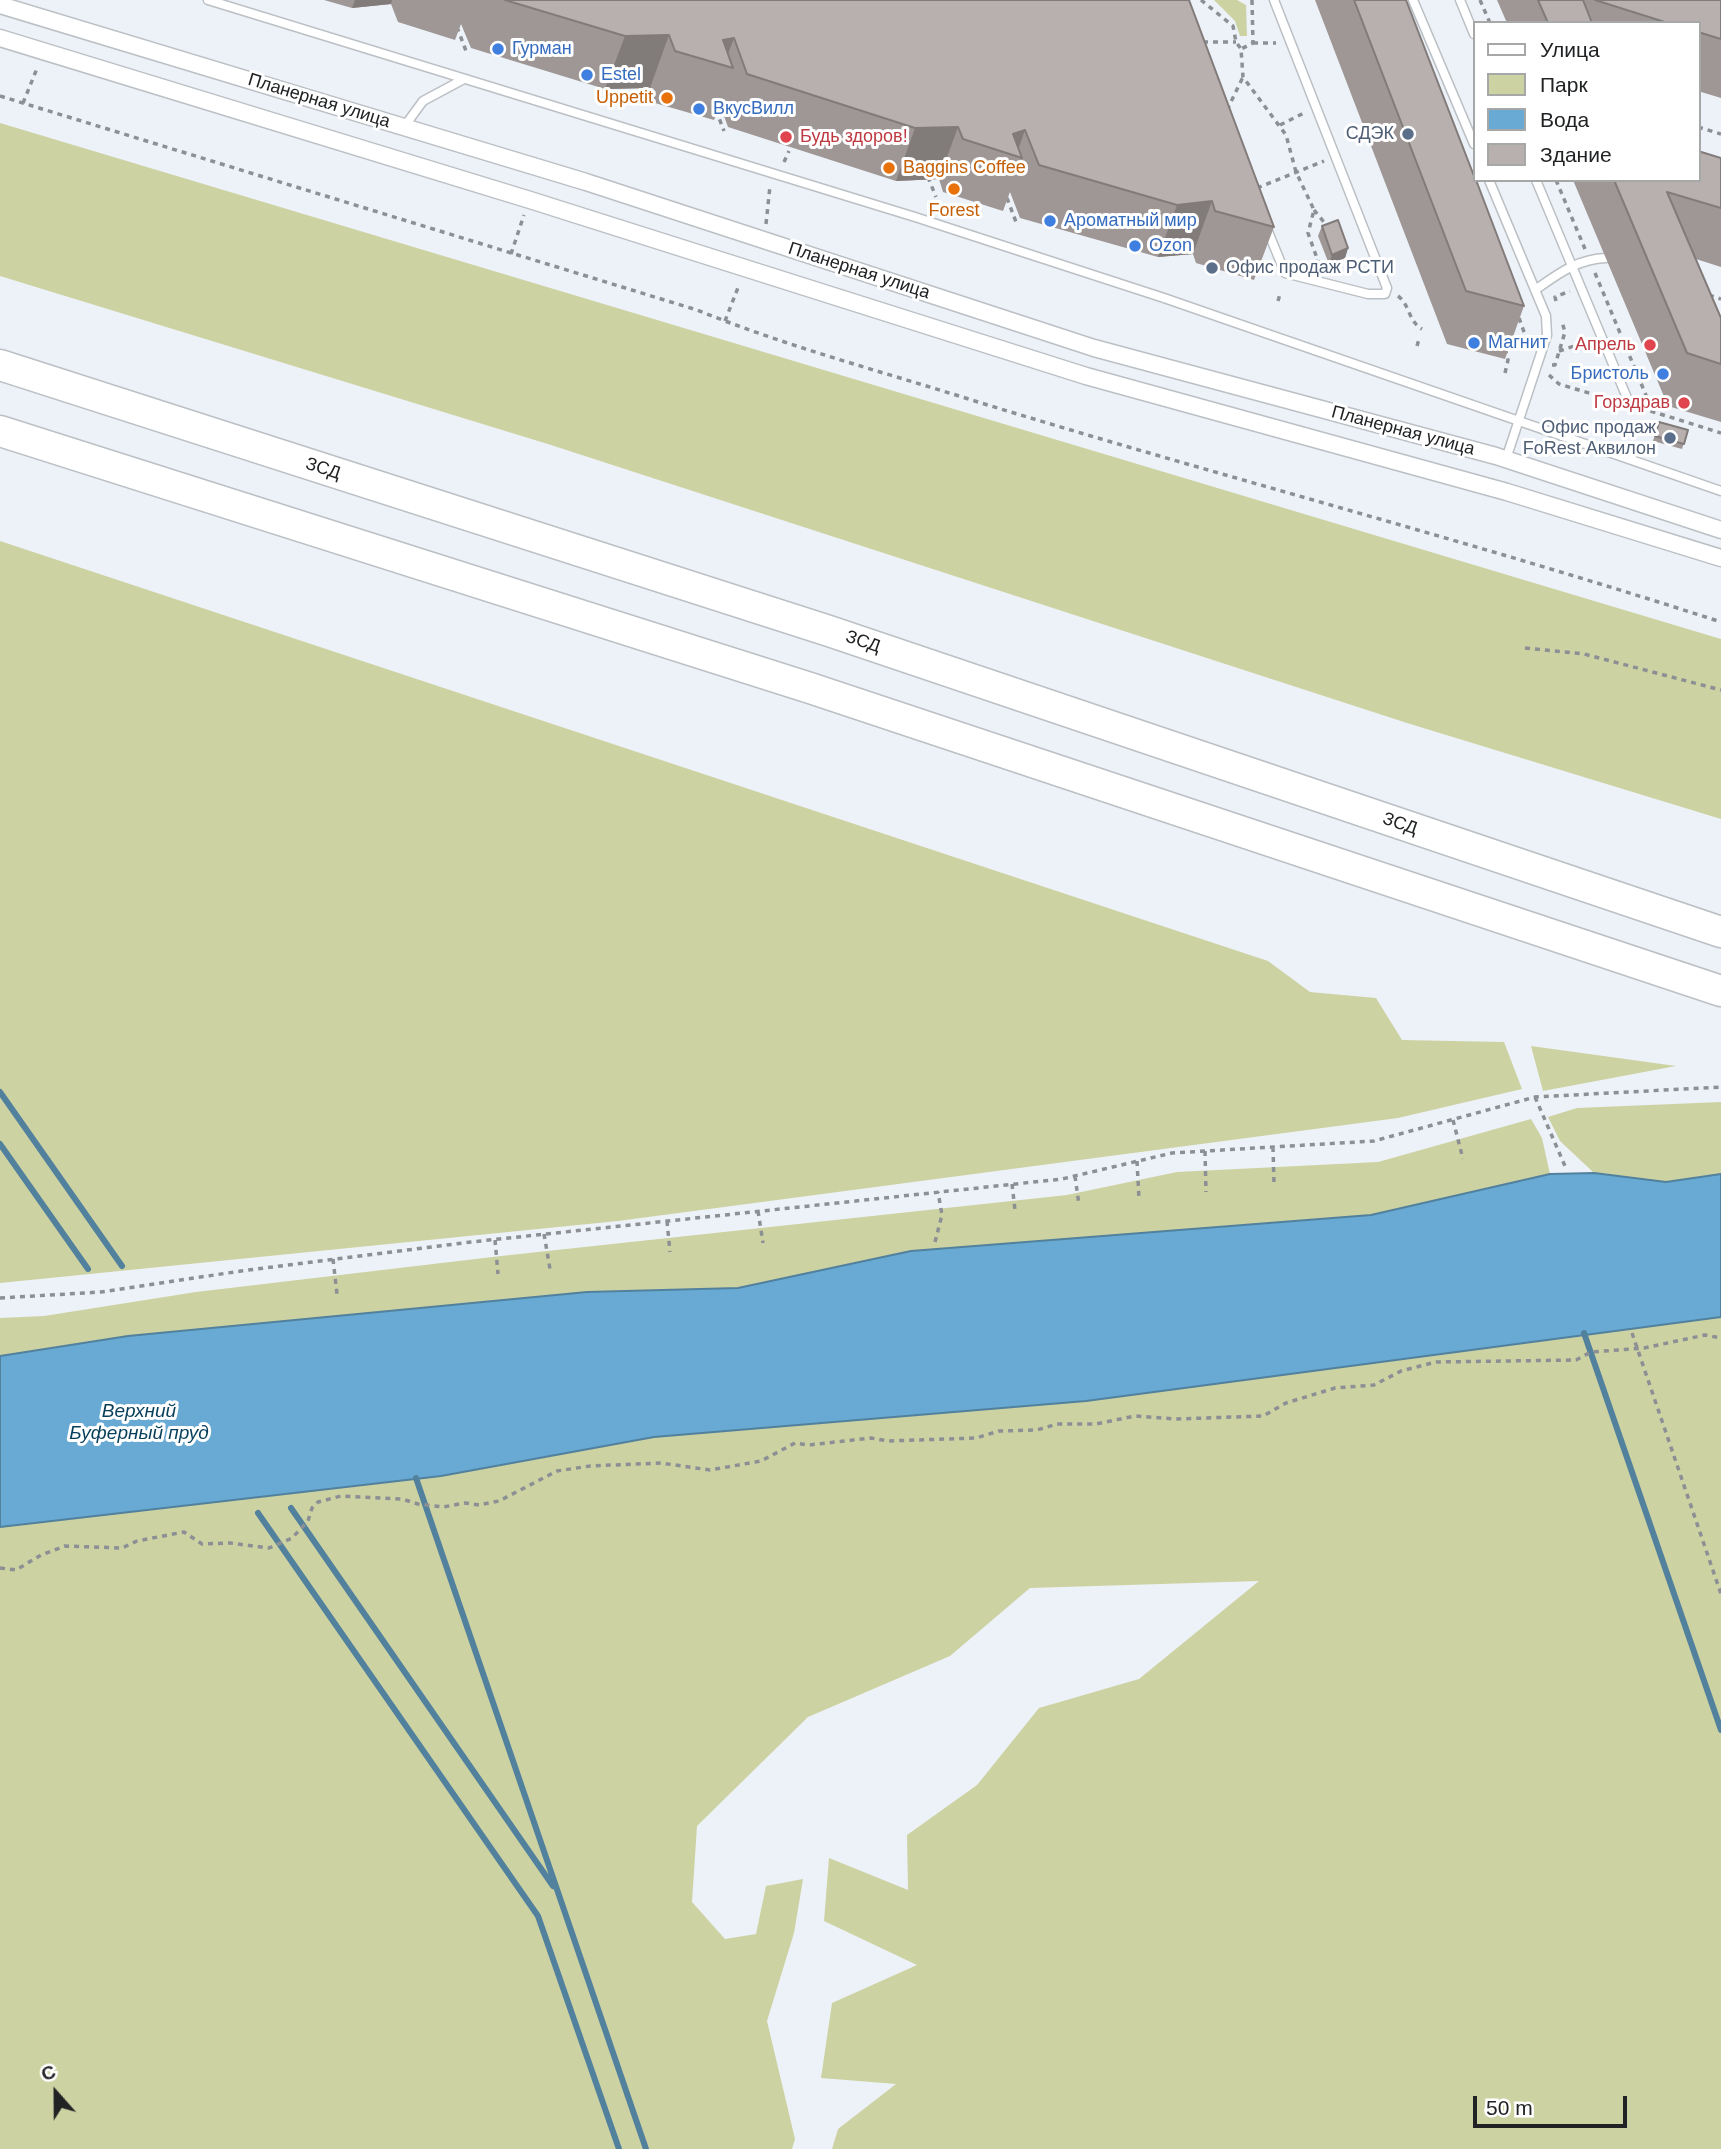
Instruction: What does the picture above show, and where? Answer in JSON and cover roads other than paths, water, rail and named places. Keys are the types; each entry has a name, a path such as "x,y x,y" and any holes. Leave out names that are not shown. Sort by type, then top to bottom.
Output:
{"highway":[{"name":"ЗСД","path":"0,365 829,631 1721,932"},
{"path":"0,431 797,684 1721,991"}],"street":[{"name":"Планерная улица","path":"0,5 762,239 1094,348 1506,459 1721,530"},
{"name":"Планерная улица","path":"0,38 530,200 1086,376 1507,492 1721,558"}],"lane":[{"path":"208,0 774,173 1164,298 1721,491"},
{"path":"1252,190 1285,273 1377,295 1385,294 1387,288 1274,0"},
{"path":"1413,0 1472,139"},
{"path":"1460,0 1472,29"},
{"path":"404,127 423,101 450,84 464,79"},
{"path":"1490,182 1546,316 1547,335 1538,370 1506,459"},
{"path":"1537,182 1625,404"},
{"path":"1535,290 1572,265 1589,258 1606,258"}],"water":[{"name":"Верхний Буферный пруд","path":"1594,1173 1666,1182 1721,1174 1721,1317 1086,1401 654,1437 441,1476 0,1527 0,1356 128,1336 587,1292 738,1288 911,1251 1371,1215 1550,1174"}],"waterway":[{"path":"0,1092 122,1266"},
{"path":"0,1144 88,1269"},
{"path":"1584,1333 1721,1730"},
{"path":"416,1478 646,2149"},
{"path":"291,1508 553,1886"},
{"path":"258,1513 538,1916 619,2149"}],"place":[{"name":"Гурман","path":"498,49"},
{"name":"Estel","path":"587,75"},
{"name":"Uppetit","path":"667,98"},
{"name":"ВкусВилл","path":"699,109"},
{"name":"СДЭК","path":"1408,134"},
{"name":"Будь здоров!","path":"786,137"},
{"name":"Baggins Coffee","path":"889,168"},
{"name":"Forest","path":"954,189"},
{"name":"Ароматный мир","path":"1050,221"},
{"name":"Ozon","path":"1135,246"},
{"name":"Офис продаж РСТИ","path":"1212,268"},
{"name":"Магнит","path":"1474,343"},
{"name":"Апрель","path":"1650,345"},
{"name":"Бристоль","path":"1663,374"},
{"name":"Горздрав","path":"1684,403"},
{"name":"Офис продаж FoRest Аквилон","path":"1670,438"}]}
